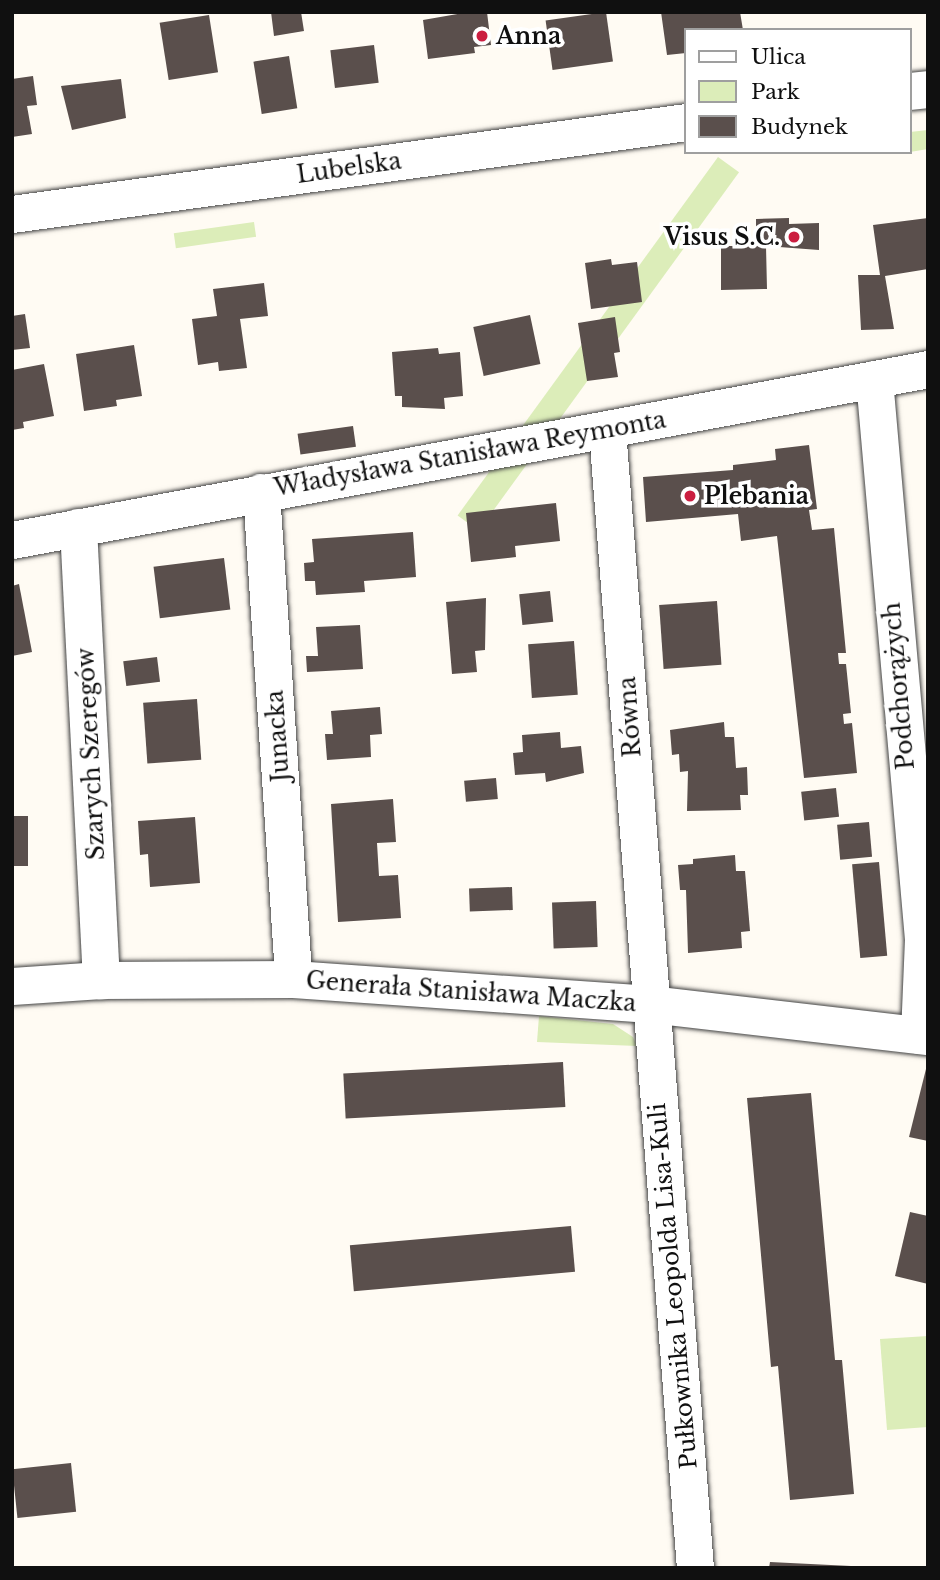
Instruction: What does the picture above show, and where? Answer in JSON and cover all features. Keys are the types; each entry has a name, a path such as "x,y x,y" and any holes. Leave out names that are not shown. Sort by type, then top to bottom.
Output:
{"street":[{"name":"Lubelska","path":"12,215 684,122"},
{"name":"Władysława Stanisława Reymonta","path":"12,540 928,369"},
{"name":"Podchorążych","path":"874,379 917,770 924,1036"},
{"name":"Równa","path":"607,430 650,1004"},
{"name":"Junacka","path":"261,492 293,979"},
{"name":"Szarych Szeregów","path":"78,527 102,980"},
{"name":"Generała Stanisława Maczka","path":"12,986 102,980 293,979 650,1004 924,1036"},
{"name":"Pułkownika Leopolda Lisa-Kuli","path":"650,1004 695,1568"}],"green space":[{"path":"928,130 928,149 912,152 912,132"},
{"path":"718,157 739,172 479,531 458,515"},
{"path":"254,222 256,237 176,248 174,233"},
{"path":"539,1016 613,1024 633,1037 637,1046 537,1042"},
{"path":"928,1336 928,1427 887,1430 880,1339"}],"building":[{"path":"271,12 301,12 304,31 274,36"},
{"path":"469,12 487,12 491,45 474,47 475,53 428,59 423,20"},
{"path":"606,12 613,62 553,70 546,20"},
{"path":"661,12 740,12 743,28 684,28 684,53 667,55"},
{"path":"209,15 218,72 169,80 160,23"},
{"path":"374,45 379,83 335,88 330,50"},
{"path":"289,56 297,108 262,114 253,62"},
{"path":"33,76 37,105 27,106 32,134 12,137 12,79"},
{"path":"121,79 126,118 72,130 61,86"},
{"path":"789,218 789,224 819,223 819,250 766,246 767,289 721,290 721,246 756,246 756,219"},
{"path":"928,218 928,269 885,276 894,329 861,330 858,275 880,275 873,225"},
{"path":"611,259 612,265 637,262 642,302 591,309 585,263"},
{"path":"264,283 268,316 240,319 247,368 219,371 218,362 198,365 192,319 217,316 213,289"},
{"path":"25,314 30,348 12,350 12,316"},
{"path":"530,315 540,364 484,376 473,327"},
{"path":"615,317 620,352 614,353 618,377 587,381 578,323"},
{"path":"134,345 142,396 116,400 117,406 84,411 76,354"},
{"path":"438,348 439,354 460,352 463,396 444,398 445,409 402,407 402,396 395,396 392,352"},
{"path":"44,364 54,416 23,422 24,428 12,430 12,370"},
{"path":"353,426 356,447 300,455 298,434"},
{"path":"809,445 817,509 809,510 812,530 834,528 846,653 838,653 839,664 846,664 851,713 843,714 844,724 852,723 857,773 804,778 777,536 741,541 738,514 646,522 643,477 733,470 733,465 776,460 775,449"},
{"path":"556,503 560,541 515,546 516,557 471,562 466,513"},
{"path":"413,532 416,577 364,581 365,592 316,595 315,581 305,581 304,563 314,562 312,539"},
{"path":"224,558 230,610 160,618 154,567"},
{"path":"19,584 32,652 12,656 12,586"},
{"path":"550,591 553,622 522,625 519,594"},
{"path":"486,598 485,650 475,651 477,672 452,674 446,602"},
{"path":"717,601 721,665 664,669 659,605"},
{"path":"360,625 363,669 307,672 306,656 318,656 316,627"},
{"path":"574,641 578,695 532,698 528,644"},
{"path":"157,657 160,682 126,686 123,661"},
{"path":"197,699 201,760 147,764 143,703"},
{"path":"380,707 382,734 370,735 371,757 327,760 325,734 333,734 331,711"},
{"path":"724,722 725,737 734,737 736,768 747,767 748,795 740,795 741,810 687,811 688,771 680,772 679,754 672,755 670,730"},
{"path":"560,732 561,748 581,746 584,773 546,782 545,773 515,775 513,753 523,752 522,735"},
{"path":"496,778 498,799 466,802 464,781"},
{"path":"836,788 839,817 804,820 801,792"},
{"path":"393,799 396,842 377,843 379,876 398,875 401,918 338,922 331,804"},
{"path":"12,816 28,816 28,866 12,866"},
{"path":"195,817 200,883 150,887 148,854 140,855 138,821"},
{"path":"869,822 872,857 840,860 837,825"},
{"path":"735,855 736,871 745,871 750,931 741,932 742,948 688,953 686,890 680,890 678,865 693,864 693,859"},
{"path":"879,862 887,956 860,958 852,864"},
{"path":"512,887 513,910 470,911 469,889"},
{"path":"596,901 598,947 554,949 552,903"},
{"path":"563,1062 565,1107 346,1118 343,1074"},
{"path":"928,1065 928,1141 909,1137"},
{"path":"811,1093 835,1360 842,1360 854,1494 790,1500 778,1366 771,1367 747,1098"},
{"path":"910,1212 928,1216 928,1284 895,1276"},
{"path":"571,1226 575,1272 354,1291 350,1245"},
{"path":"71,1463 76,1512 17,1518 12,1469"},
{"path":"770,1562 851,1566 851,1568 769,1568"}],"place":[{"name":"Anna","path":"482,36"},
{"name":"Visus S.C.","path":"794,237"},
{"name":"Plebania","path":"690,496"}]}
